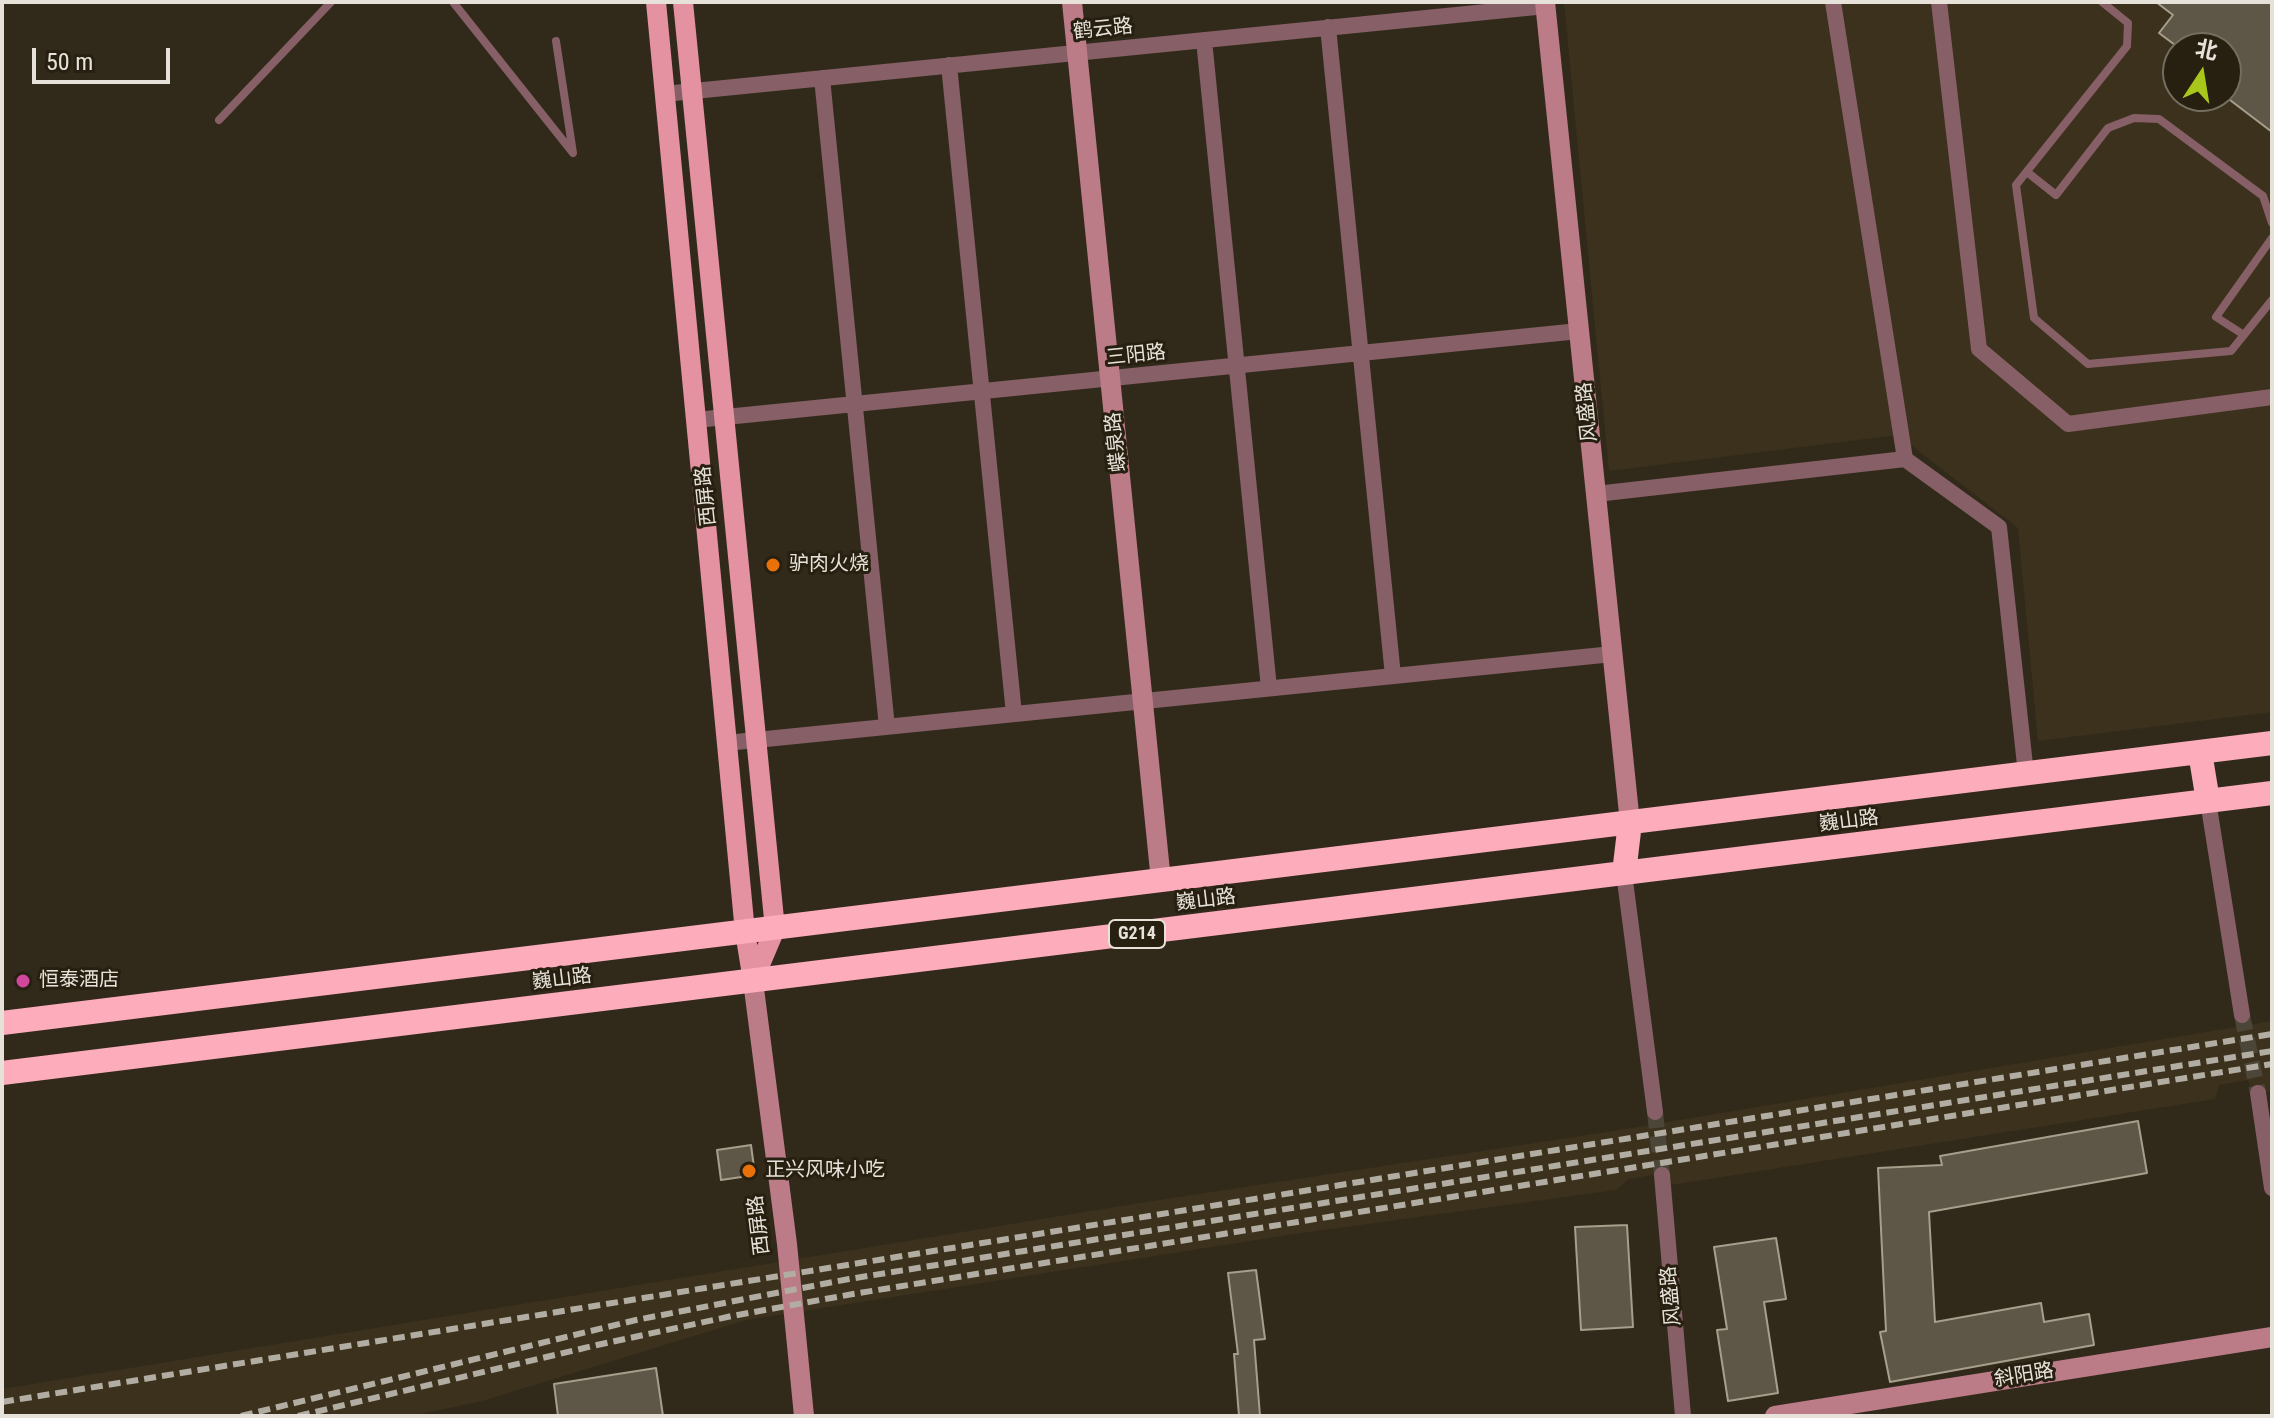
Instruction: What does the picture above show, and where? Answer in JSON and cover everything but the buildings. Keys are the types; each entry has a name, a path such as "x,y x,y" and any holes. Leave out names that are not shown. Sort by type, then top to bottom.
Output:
{"highway":[{"name":"巍山路","path":"2,1023 2272,743"},
{"path":"2200,752 2208,801"},
{"name":"巍山路","path":"2,1073 2272,793"},
{"path":"1624,873 1630,823"}],"main road":[{"name":"西屏路","path":"656,2 726,743 745,932 753,981"},
{"name":"西屏路","path":"683,2 775,929 753,981"}],"street":[{"name":"蝶泉路","path":"1072,2 1161,881"},
{"path":"1833,2 1905,459"},
{"path":"1939,2 1979,349 2068,424 2272,397"},
{"name":"鹤云路","path":"664,94 1545,4"},
{"name":"风盛路","path":"1545,4 1630,823"},
{"path":"1328,27 1393,676"},
{"path":"1204,40 1269,688"},
{"path":"949,65 1014,714"},
{"path":"822,78 887,727"},
{"name":"三阳路","path":"696,420 1579,331"},
{"path":"1596,494 1905,459 1999,527 2026,774"},
{"path":"726,743 1613,654"},
{"path":"2208,801 2242,1015"},
{"path":"1624,873 1655,1112"},
{"name":"西屏路","path":"753,981 787,1244 804,1416"},
{"path":"2258,1093 2272,1188"},
{"name":"风盛路","path":"1662,1175 1683,1416"},
{"name":"斜阳路","path":"1775,1416 2272,1337"}],"lane":[{"path":"219,120 331,2"},
{"path":"453,2 573,153 556,41"},
{"path":"2102,2 2128,23 2127,46 2016,185 2034,318 2088,364 2231,351 2272,300"},
{"path":"2027,172 2056,195 2108,128 2134,118 2159,119 2263,196 2272,223"},
{"path":"2244,335 2216,317 2272,238"}],"shaded area":[{"path":"1564,2 2272,2 2272,712 2038,741 2018,528 1898,435 1609,471"},
{"path":"2272,1021 2272,1091 2253,1094 2248,1080 2219,1085 2215,1099 1671,1185 1653,1175 1629,1179 1616,1190 1301,1233 746,1320 482,1401 411,1416 2,1416 2,1389 1146,1202 1614,1131"}],"tunnel":[{"path":"2242,1015 2258,1093"},
{"path":"1655,1112 1662,1175"}],"railway":[{"path":"2,1402 2272,1034"},
{"path":"241,1416 636,1320 849,1279 2272,1051"},
{"path":"298,1416 597,1345 853,1294 2272,1064"}],"place":[{"name":"驴肉火烧","path":"773,565"},
{"name":"恒泰酒店","path":"23,981"},
{"name":"正兴风味小吃","path":"749,1171"}]}
